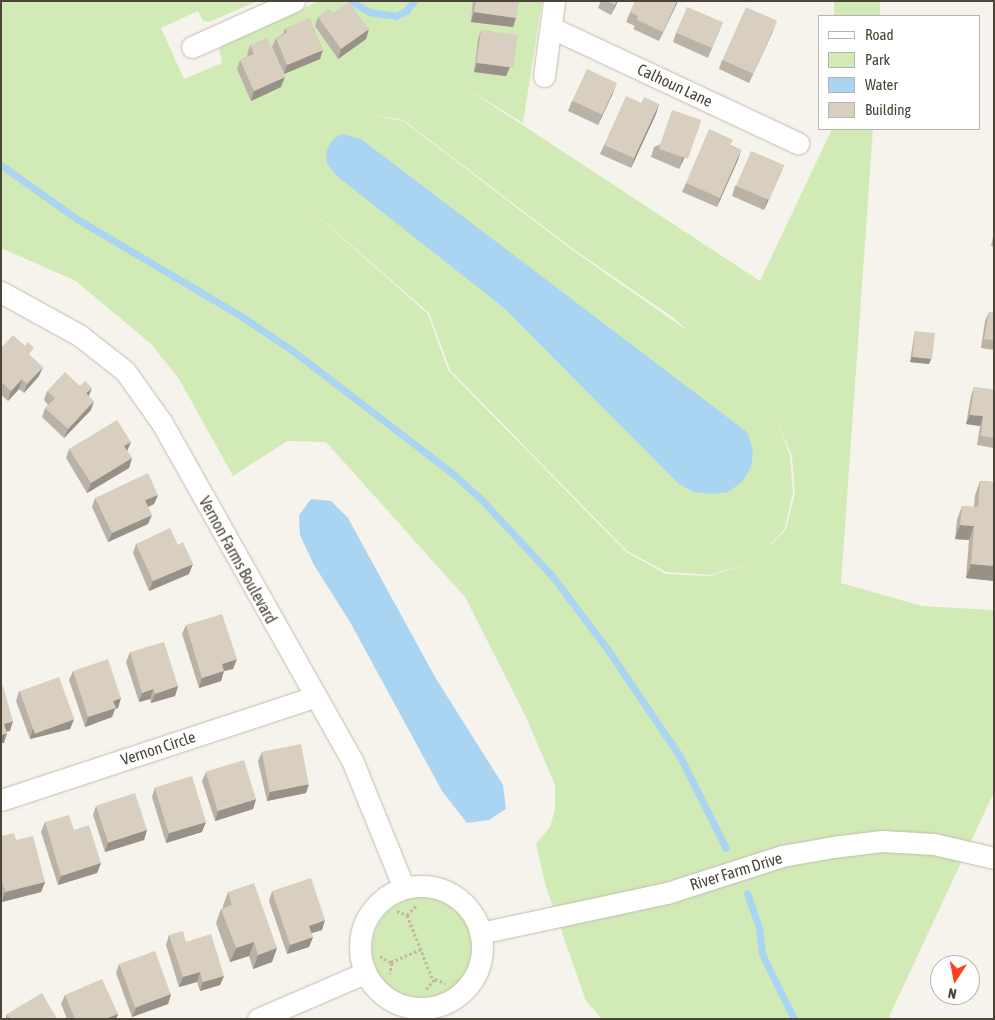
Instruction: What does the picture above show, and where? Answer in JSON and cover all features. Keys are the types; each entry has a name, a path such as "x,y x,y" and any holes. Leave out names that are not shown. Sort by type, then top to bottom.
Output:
{"street":[{"path":"192,47 294,1"},
{"path":"544,76 552,28 554,1"},
{"name":"Calhoun Lane","path":"552,28 798,143"},
{"name":"Vernon Farms Boulevard","path":"2,294 80,335 125,371 162,423 314,697 352,760 410,896"},
{"name":"Vernon Circle","path":"1,800 314,697"},
{"name":"River Farm Drive","path":"480,932 667,893 782,856 833,847 882,841 934,844 994,858"},
{"path":"425,885 446,891 463,902 476,919 480,932 481,961 473,980 441,1012 404,1007 388,1000 364,973 359,952 361,931 370,912 384,897 410,896 425,885"},
{"path":"258,1019 364,973"}],"path":[{"path":"410,896 407,915 433,980"},
{"path":"397,912 407,915"},
{"path":"391,962 421,949"},
{"path":"380,956 391,962"},
{"path":"390,974 391,962"},
{"path":"433,980 445,983"},
{"path":"426,989 433,980"}],"green space":[{"path":"1,1 57,1 62,4 59,1 258,1 209,22 203,21 198,11 161,28 184,79 222,63 219,47 319,1 542,1 523,123 466,88 760,281 832,130 873,130 841,583 922,606 994,610 994,792 888,1019 602,1019 586,1001 546,887 536,844 550,827 555,809 555,785 526,717 465,597 326,442 287,441 233,476 179,379 151,344 76,281 1,248","holes":["362,113 403,120 576,251 674,318 688,331 575,252 403,121","282,185 429,313 450,370 627,551 666,572 711,575 757,560 711,576 666,574 626,552 448,370 428,314","776,419 792,456 795,493 786,529 762,554 785,528 793,493 790,455"]},
{"path":"834,1 880,1 880,15 834,15"},
{"path":"423,897 442,901 459,912 470,929 474,948 470,967 459,984 442,995 423,999 404,995 387,984 376,967 372,948 376,929 387,912 404,901"}],"water":[{"path":"342,134 361,139 748,433 753,451 751,467 742,482 728,492 712,494 694,492 679,484 504,308 338,177 327,164 326,152 333,139"},
{"path":"311,499 331,501 348,518 435,677 503,785 506,809 489,820 467,823 442,791 350,622 314,565 300,535 299,515"}],"building":[{"path":"476,1 519,1 516,18 474,12"},
{"path":"607,1 617,1 615,5"},
{"path":"635,1 677,1 663,32 637,20 638,16 630,12"},
{"path":"349,2 369,29 341,49 318,17 329,9 333,13"},
{"path":"687,7 723,22 712,48 676,33"},
{"path":"746,7 777,21 753,74 722,60"},
{"path":"310,18 323,50 287,65 276,38 287,33 285,28"},
{"path":"481,30 518,35 513,68 476,63"},
{"path":"267,38 285,77 254,91 240,60 254,54 250,45"},
{"path":"587,69 617,83 602,115 572,101"},
{"path":"626,96 641,103 644,97 659,104 634,158 604,145"},
{"path":"672,110 701,120 688,159 659,149"},
{"path":"709,129 733,140 730,145 741,150 720,198 686,183"},
{"path":"751,151 784,165 769,200 736,186"},
{"path":"989,312 994,313 994,340 984,339"},
{"path":"915,331 935,333 932,359 912,357"},
{"path":"13,335 25,346 28,342 34,348 29,354 43,367 27,384 22,379 11,391 1,382 1,348"},
{"path":"65,372 80,386 85,381 92,388 86,393 94,401 68,429 45,408 55,398 47,391"},
{"path":"974,387 994,390 994,438 981,436 983,416 970,415"},
{"path":"117,420 131,442 124,446 132,458 91,483 69,449"},
{"path":"148,473 158,495 145,500 152,515 112,533 95,498"},
{"path":"980,481 994,482 994,566 971,564 974,526 960,525 962,506 978,507"},
{"path":"170,528 178,545 183,542 193,564 153,581 136,544"},
{"path":"222,614 237,659 222,664 224,671 202,678 186,625"},
{"path":"164,642 178,686 155,694 153,689 142,693 130,652"},
{"path":"108,659 121,698 113,701 116,708 88,717 73,671"},
{"path":"59,677 74,719 35,734 20,691"},
{"path":"3,686 13,721 4,724 7,733 1,735 1,687"},
{"path":"301,744 309,784 270,792 262,752"},
{"path":"244,760 256,799 218,811 206,772"},
{"path":"192,776 206,822 169,833 155,787"},
{"path":"135,793 147,830 108,843 96,806"},
{"path":"69,815 74,830 89,825 101,863 61,876 45,822"},
{"path":"14,833 16,840 33,836 45,882 5,892 1,877 1,836"},
{"path":"311,878 325,920 309,926 313,937 290,945 272,891"},
{"path":"254,883 277,948 258,955 254,942 236,948 221,909 232,905 228,892"},
{"path":"183,931 186,942 211,934 224,976 203,982 200,972 183,977 169,935"},
{"path":"155,951 171,994 135,1007 119,964"},
{"path":"102,979 118,1014 105,1019 75,1019 65,995"},
{"path":"42,993 57,1019 10,1019 7,1014"}],"waterway":[{"path":"351,1 369,12 396,16 406,11 414,1"},
{"path":"1,165 77,219 241,316 293,351 452,473 481,499 553,577 608,650 679,755 726,848"},
{"path":"747,893 759,928 762,954 794,1019"}]}
